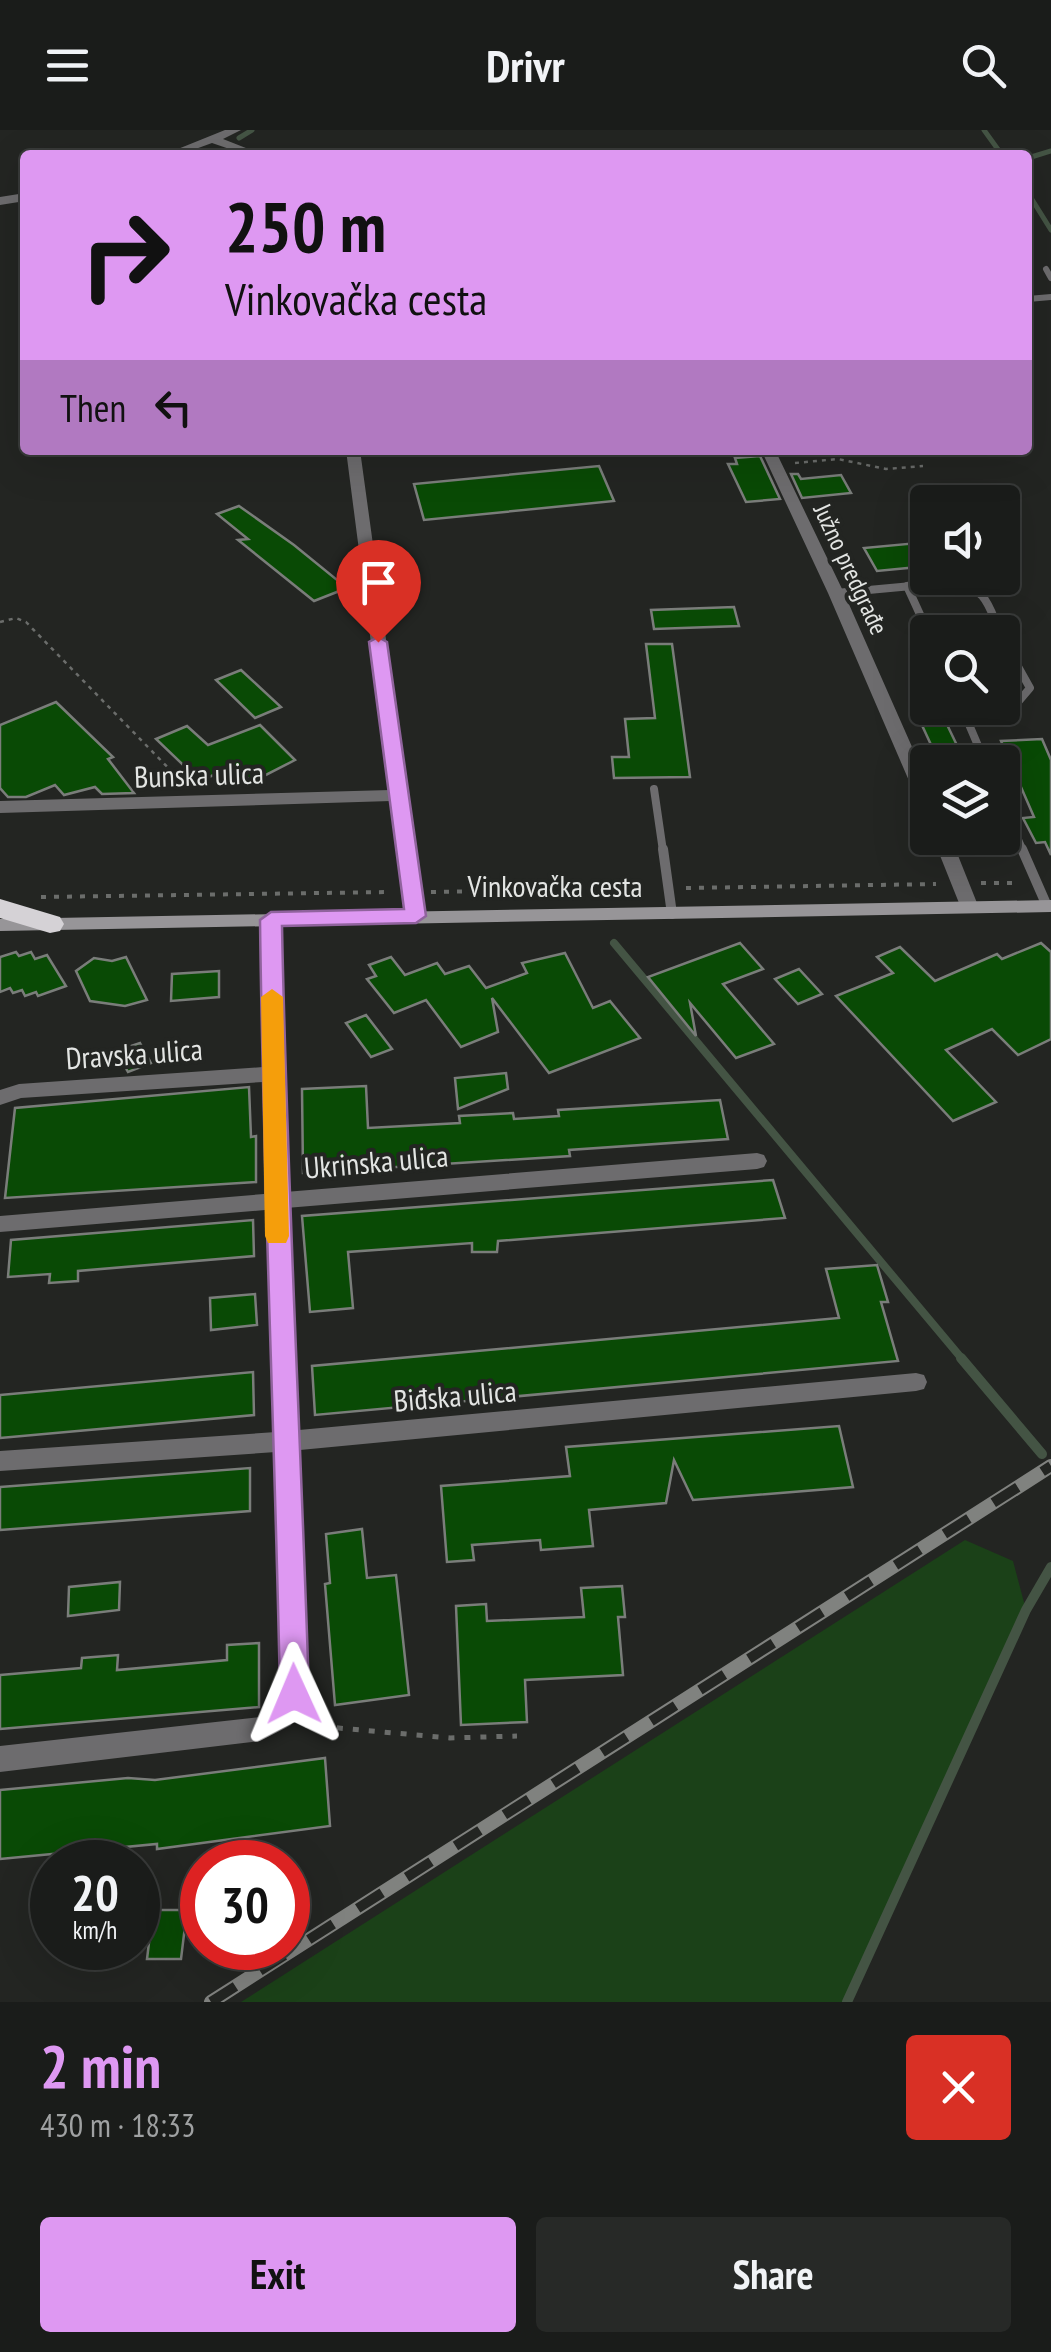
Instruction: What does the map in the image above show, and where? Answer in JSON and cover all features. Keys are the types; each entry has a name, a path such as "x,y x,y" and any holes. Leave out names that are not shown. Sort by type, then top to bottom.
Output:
{"highway":[{"path":"0,908 50,924"}],"main road":[{"name":"Vinkovačka cesta","path":"0,925 1049,906"}],"street":[{"path":"185,150 235,130"},
{"path":"216,140 244,150"},
{"path":"353,455 416,916"},
{"name":"Južno predgrađe","path":"773,460 910,763"},
{"name":"Bunska ulica","path":"0,807 399,796"},
{"path":"950,855 970,908"},
{"path":"0,1759 260,1729 290,1710 294,1694 288,1441 275,1200 271,920"},
{"name":"Dravska ulica","path":"0,1098 18,1092 274,1074"},
{"name":"Ukrinska ulica","path":"0,1224 757,1161"},
{"name":"Biđska ulica","path":"0,1461 288,1441 916,1382"}],"lane":[{"path":"1046,269 1051,278"},
{"path":"836,593 955,582 985,592 994,615"},
{"path":"907,586 920,615"},
{"path":"1020,670 1030,688 1020,706"},
{"path":"654,789 672,914"},
{"path":"1020,844 1049,906"}],"path":[{"path":"1032,242 1037,242"},
{"name":"Južno predgrađe","path":"773,460 838,458 886,469 924,466"},
{"path":"0,622 16,618 26,622 124,718 198,802"},
{"path":"38,897 1037,883"},
{"path":"281,1718 315,1727 450,1738 517,1736"}],"green space":[{"path":"965,1540 1013,1561 1026,1610 847,2002 241,2002 291,1970 310,1970 310,1958"}],"building":[{"path":"760,456 780,499 746,502 728,464 737,464 735,458"},
{"path":"599,466 614,501 424,520 414,484"},
{"path":"791,474 798,474 801,479 841,475 851,493 802,498"},
{"path":"239,506 347,588 314,601 238,540 248,539 217,514"},
{"path":"910,544 910,568 877,571 864,548"},
{"path":"734,607 739,626 654,629 651,610"},
{"path":"646,644 672,644 690,777 614,778 612,757 629,757 625,719 655,718"},
{"path":"241,670 281,707 255,718 216,680"},
{"path":"56,702 113,757 108,759 134,793 102,794 95,787 64,795 55,785 26,797 8,797 0,788 0,725"},
{"path":"260,725 295,760 252,782 234,766 200,781 156,739 187,726 208,745"},
{"path":"922,725 947,725 957,745 931,745"},
{"path":"1042,739 1051,760 1051,855 1045,842 1036,843 1023,818 1034,817 1020,785 1020,745 1003,745 1001,741"},
{"path":"740,943 763,969 723,984 774,1044 736,1058 690,1003 696,1036 648,977"},
{"path":"1041,943 1051,952 1051,1039 1018,1055 992,1029 946,1050 996,1102 953,1121 836,996 893,973 877,957 900,947 935,981 997,954 1002,959"},
{"path":"16,952 19,956 31,952 35,959 47,955 66,986 38,996 36,992 25,996 22,990 13,993 10,988 0,992 0,957"},
{"path":"565,953 593,1008 610,1001 640,1038 549,1073 492,998 498,1032 461,1047 426,1000 394,1013 367,979 376,976 369,965 391,957 405,975 437,963 445,974 469,966 486,988 527,973 522,963"},
{"path":"126,957 147,1000 125,1006 90,1001 76,971 94,958 112,961"},
{"path":"799,969 822,994 798,1004 775,979"},
{"path":"219,971 219,997 171,1001 172,974"},
{"path":"366,1015 392,1049 371,1057 346,1023"},
{"path":"140,1043 151,1063 128,1072 116,1051"},
{"path":"506,1073 508,1089 458,1109 455,1078"},
{"path":"366,1086 368,1128 460,1123 459,1116 513,1113 514,1119 559,1116 558,1110 720,1100 728,1139 569,1150 570,1156 303,1173 302,1089"},
{"path":"249,1087 251,1137 256,1136 256,1182 5,1198 15,1108"},
{"path":"773,1180 785,1218 498,1241 497,1252 472,1252 472,1243 348,1252 353,1308 310,1312 302,1216"},
{"path":"253,1220 254,1256 78,1271 78,1281 49,1283 50,1274 8,1277 11,1240"},
{"path":"877,1265 888,1302 881,1302 898,1361 315,1415 312,1366 839,1318 826,1269"},
{"path":"255,1294 257,1325 211,1330 210,1298"},
{"path":"253,1372 254,1415 0,1438 0,1395"},
{"path":"839,1426 853,1487 693,1500 674,1460 666,1503 589,1510 593,1546 541,1550 540,1540 472,1545 474,1560 447,1562 441,1486 570,1476 566,1447"},
{"path":"250,1468 250,1511 0,1530 0,1487"},
{"path":"362,1529 367,1578 396,1575 409,1695 335,1705 325,1584 330,1583 326,1534"},
{"path":"120,1582 119,1610 68,1616 69,1587"},
{"path":"622,1586 625,1617 618,1617 623,1675 525,1680 527,1722 461,1725 456,1606 486,1604 487,1621 584,1617 581,1588"},
{"path":"259,1643 259,1707 0,1729 0,1675 81,1668 82,1658 118,1655 117,1670 227,1660 227,1645"},
{"path":"325,1758 330,1826 225,1840 180,1840 180,1846 160,1849 160,1840 30,1840 30,1856 0,1859 0,1790 128,1778 155,1780"},
{"path":"160,1910 180,1910 180,1959 160,1959"}],"waterway":[{"path":"239,138 252,130"},
{"path":"984,130 998,150"},
{"path":"1032,157 1051,151"},
{"path":"1032,199 1051,230"},
{"path":"614,943 963,1360"},
{"path":"961,1358 1042,1454"},
{"path":"847,2002 1026,1610 1051,1567"}],"railway":[{"path":"211,2002 1051,1466"}],"slow traffic":[{"path":"272,997 277,1236"}],"route":[{"path":"294,1694 288,1441 275,1200 271,920 416,916 378,642"}]}
